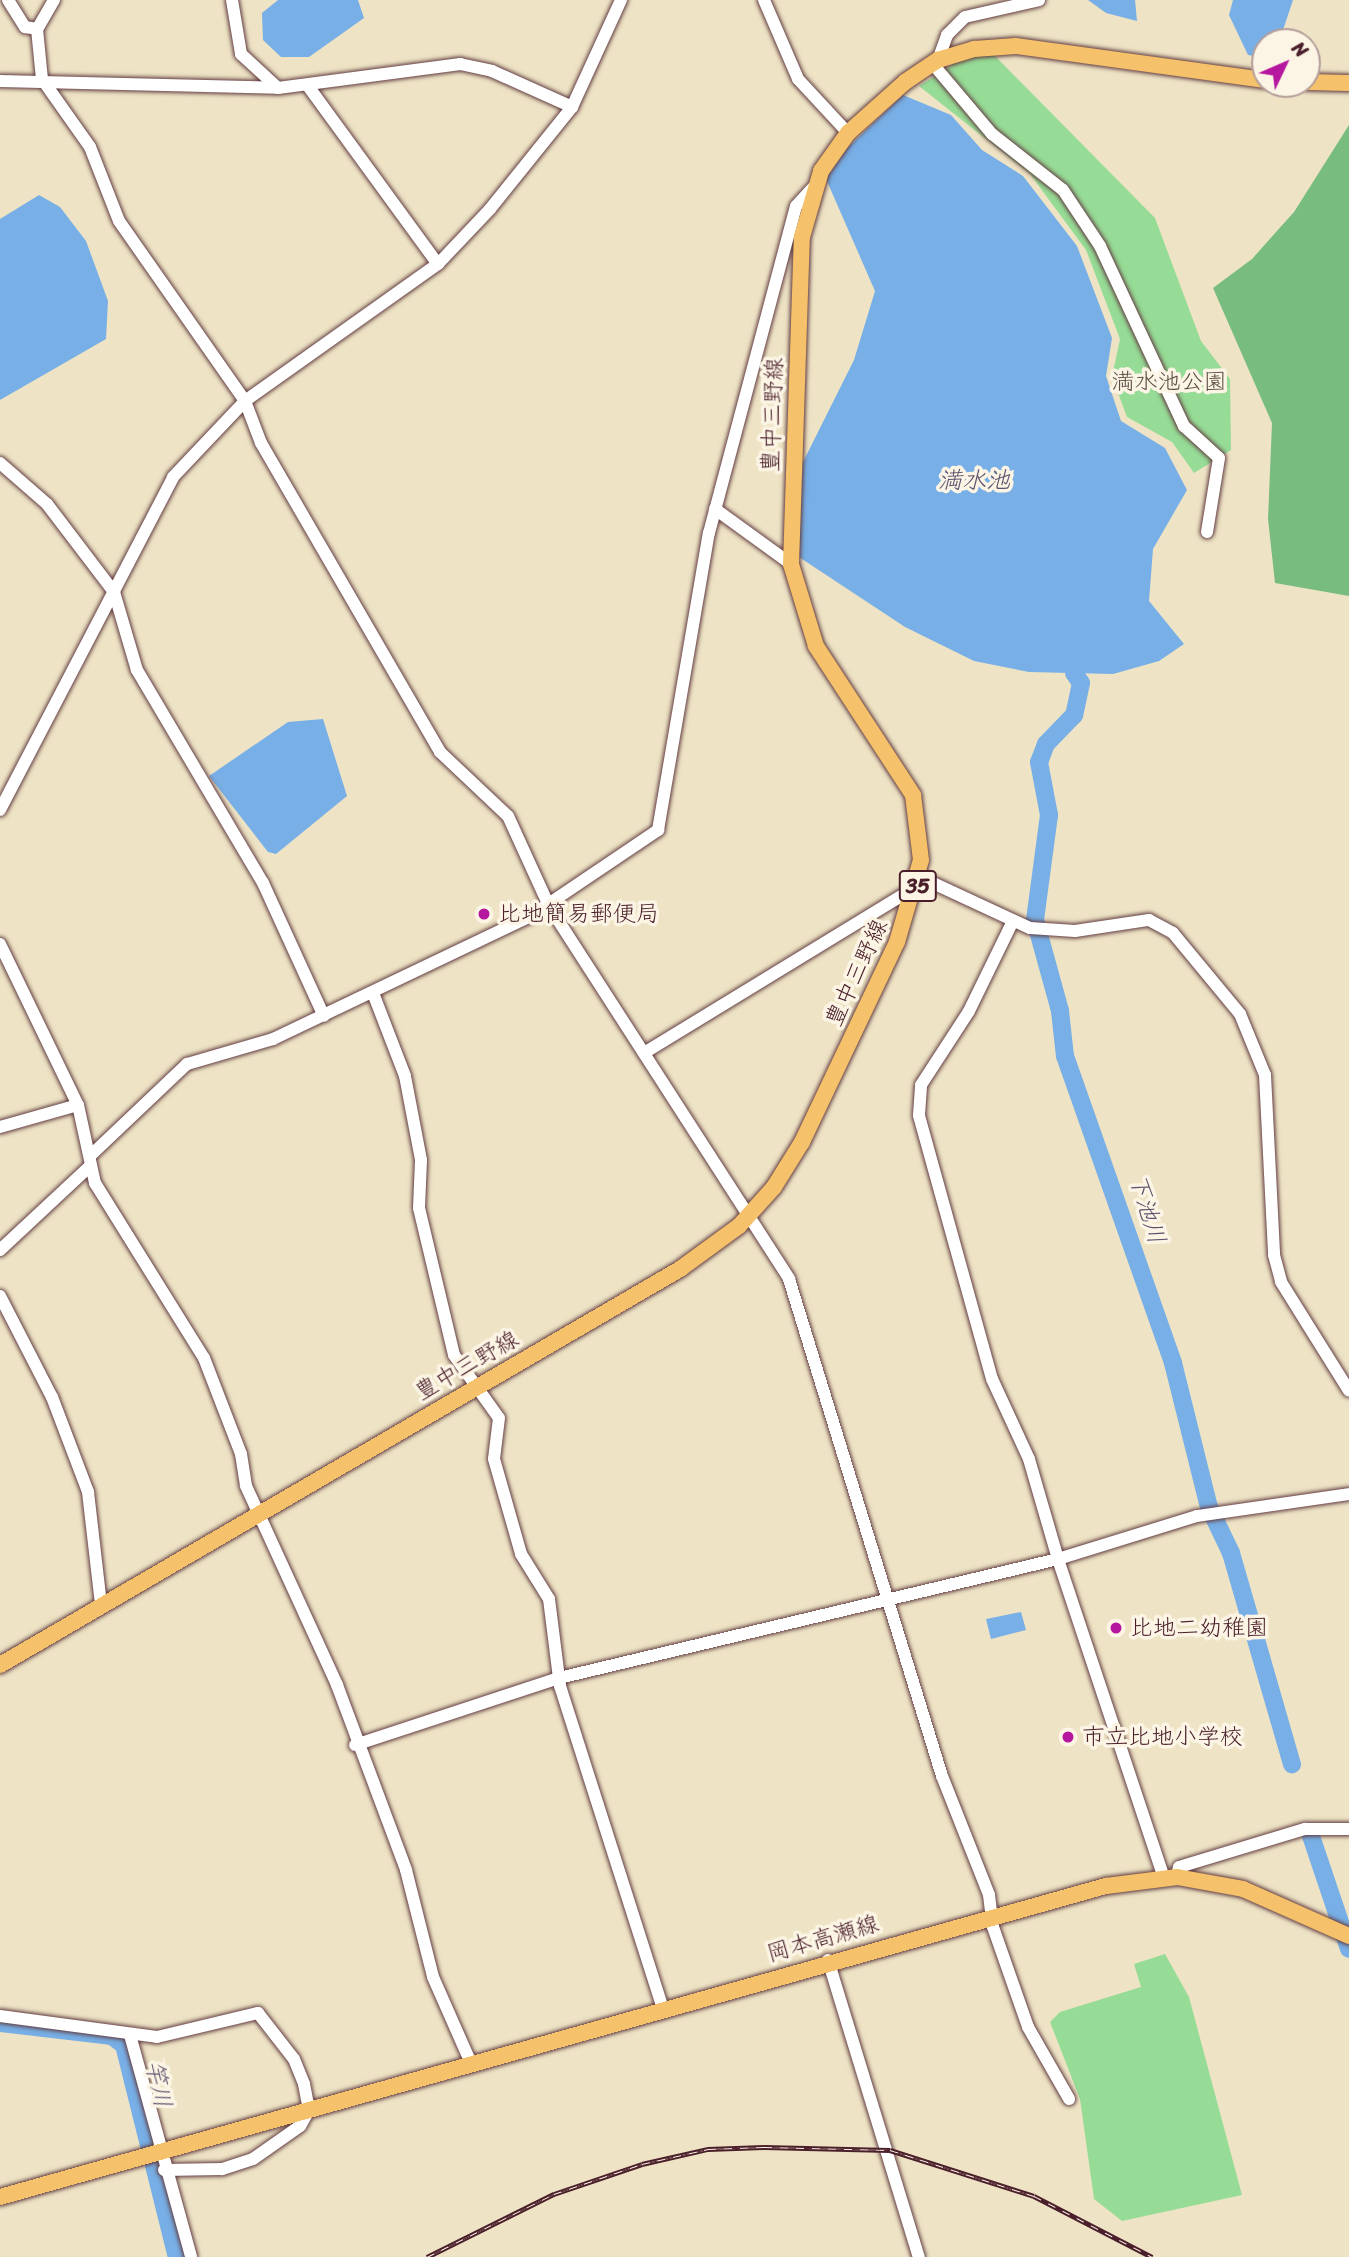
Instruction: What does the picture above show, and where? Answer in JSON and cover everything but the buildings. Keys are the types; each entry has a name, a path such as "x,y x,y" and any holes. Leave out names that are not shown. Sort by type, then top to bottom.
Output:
{"main road":[{"name":"豊中三野線","path":"0,1665 680,1269 751,1213 802,1142 919,881 921,835 912,795 816,646 791,564 802,237 813,188 848,133 935,62 1016,46 1251,78"},
{"path":"1321,82 1349,83"},
{"name":"岡本高瀬線","path":"0,2197 664,2011 993,1913 1170,1878 1243,1889 1345,1934"}],"street":[{"path":"8,0 25,27 37,29"},
{"path":"54,0 37,29 42,79 90,147 135,248 245,401 261,443 440,752 508,816 549,906 751,1213 789,1279 887,1599 993,1913 1028,2027 1069,2099"},
{"path":"232,0 241,54 278,88"},
{"path":"0,810 173,477 245,401 438,264 572,107 621,0"},
{"path":"764,0 798,79 848,133"},
{"path":"1039,0 965,17 947,34 935,62 992,134 1063,190 1100,246 1184,426 1219,458 1207,531"},
{"path":"0,81 42,79 278,88 460,64 492,71 572,107"},
{"path":"308,86 438,264"},
{"path":"0,1250 187,1064 273,1039 373,993 549,906 649,841 664,820 695,595 715,509 796,206 813,188"},
{"path":"0,463 47,504 114,592 136,670 263,883 324,1016"},
{"path":"715,509 791,564"},
{"path":"644,1053 919,881 1012,923 1075,931 1149,920 1164,924 1240,1014 1271,1093 1268,1211 1281,1282 1349,1391"},
{"path":"1012,923 969,1011 921,1086 919,1115 992,1379 1028,1459 1058,1559 1170,1878 1180,1867 1304,1829 1349,1829"},
{"path":"0,944 78,1105 90,1161 116,1223 150,1263 204,1358 257,1514 282,1573 304,1601 355,1745 406,1870 433,1977 471,2063"},
{"path":"373,993 405,1076 421,1160 419,1208 454,1355 499,1419 495,1459 521,1554 549,1599 559,1678 664,2011"},
{"path":"0,1127 78,1105"},
{"path":"0,1296 52,1397 88,1492 101,1605"},
{"path":"355,1745 559,1678 1058,1559 1197,1516 1349,1494"},
{"path":"828,1960 919,2257"},
{"path":"0,2016 157,2038 258,2013 294,2059 309,2110 300,2126 253,2159 222,2169 164,2170"},
{"path":"130,2035 159,2153 191,2257"}],"green space":[{"name":"満水池公園","path":"992,53 1155,218 1201,341 1230,379 1231,450 1194,473 1172,442 1127,417 1112,377 1120,339 1086,250 1030,174 919,86 961,59"},
{"path":"1349,125 1349,596 1275,583 1268,519 1272,423 1213,288 1252,259 1294,212"},
{"path":"1165,1954 1189,1997 1242,2195 1122,2221 1094,2199 1080,2099 1050,2022 1060,2012 1141,1987 1134,1964"}],"water":[{"path":"278,0 358,0 364,18 309,57 281,57 263,40 262,13"},
{"path":"1088,0 1135,0 1137,21 1106,13"},
{"path":"1233,0 1293,0 1284,28 1251,28 1251,56 1248,55 1229,15"},
{"name":"満水池","path":"903,95 951,115 982,150 1023,176 1077,246 1112,338 1106,376 1121,421 1165,448 1187,490 1153,549 1149,601 1184,644 1159,661 1113,674 1029,672 974,661 905,627 799,557 802,464 854,360 875,291 826,179 844,151"},
{"path":"39,195 60,207 86,241 108,301 106,339 0,400 0,219"},
{"path":"323,719 347,796 276,854 268,852 209,776 288,722"},
{"path":"1021,1612 1026,1630 991,1639 986,1619"}],"waterway":[{"name":"下池川","path":"1074,673 1081,683 1074,715 1046,744 1039,762 1049,815 1035,920 1060,1011 1065,1056 1173,1363 1209,1507 1231,1553 1292,1764"},
{"name":"下池川","path":"1311,1836 1349,1949"},
{"name":"竿川","path":"0,2023 112,2036 124,2045 177,2257"}],"railway":[{"path":"427,2257 554,2194 642,2164 708,2149 764,2147 890,2150 1034,2196 1152,2257"}],"place":[{"name":"比地簡易郵便局","path":"484,914"},
{"name":"比地二幼稚園","path":"1116,1628"},
{"name":"市立比地小学校","path":"1068,1737"}]}
